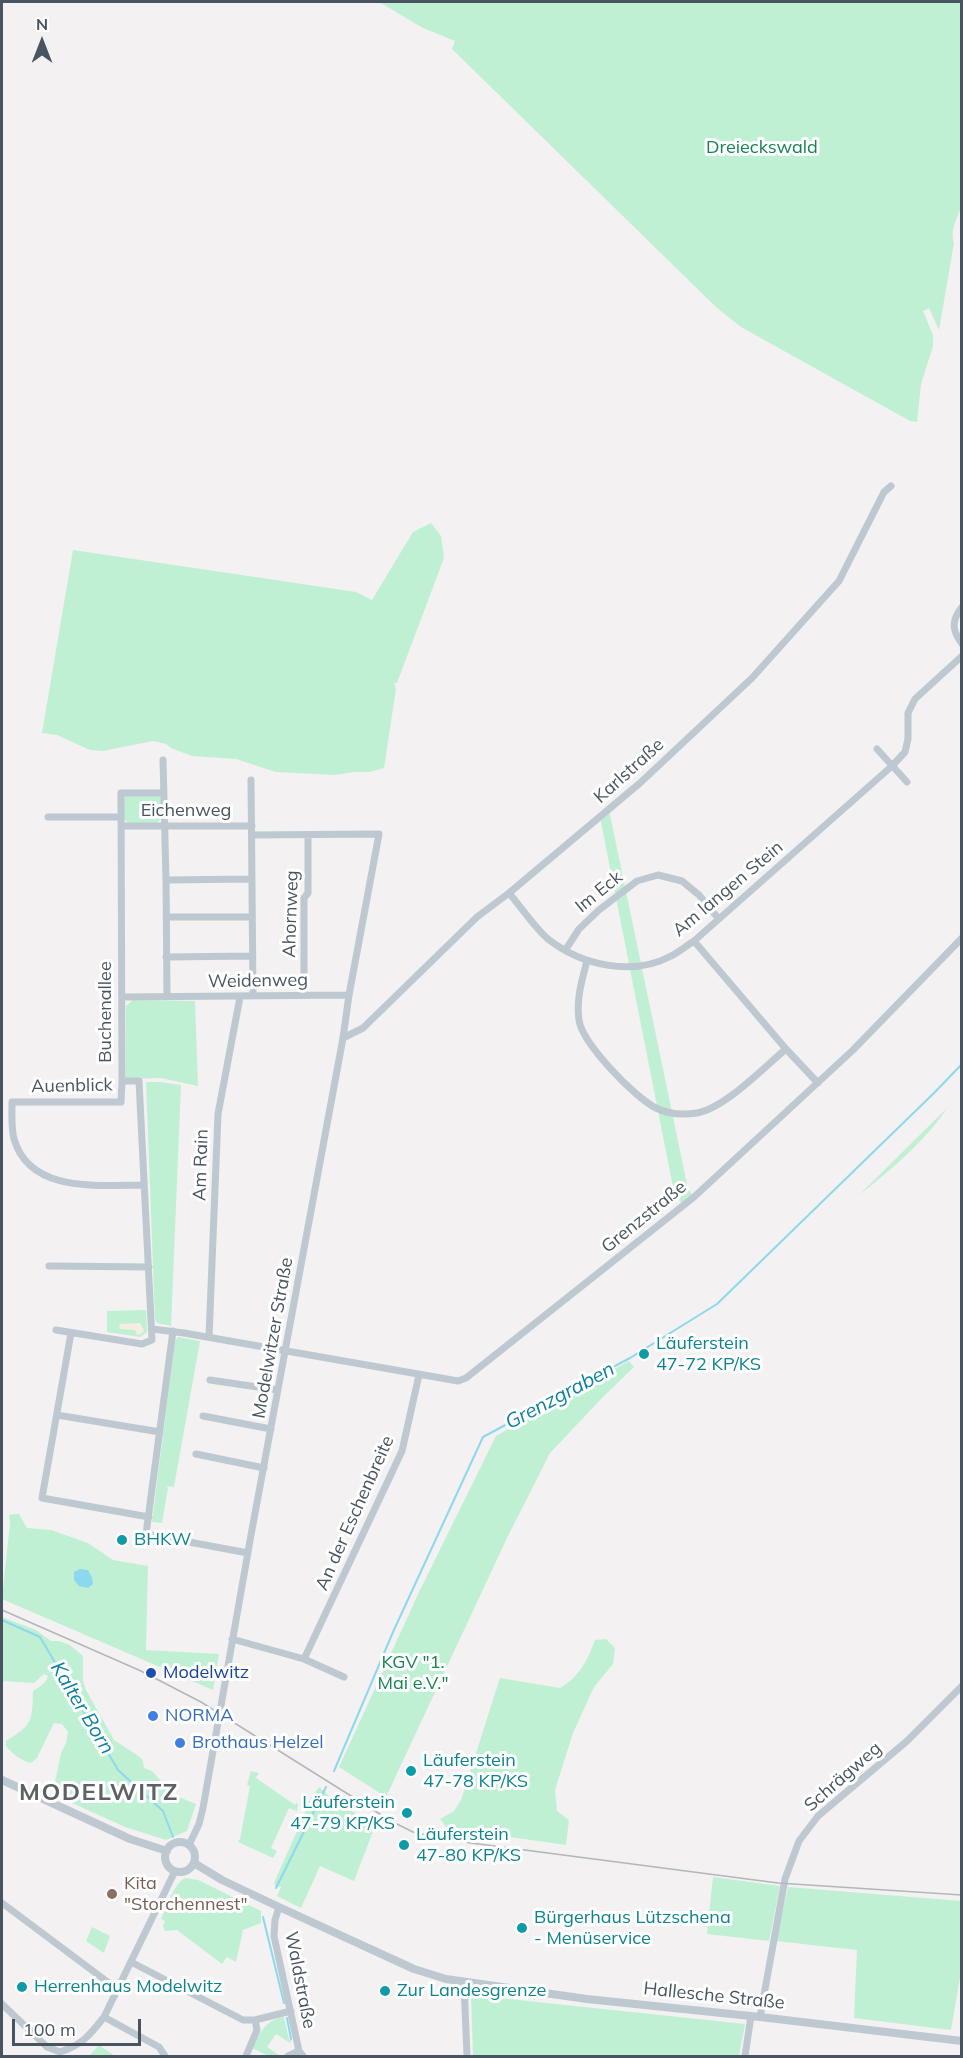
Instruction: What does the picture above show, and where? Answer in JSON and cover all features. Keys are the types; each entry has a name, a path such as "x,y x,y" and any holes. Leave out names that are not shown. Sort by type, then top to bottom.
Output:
{"street":[{"name":"Karlstraße","path":"344,1038 363,1028 477,917 640,783 752,678 839,581 884,492 891,486"},
{"path":"962,607 955,615 953,631 962,644"},
{"name":"Am langen Stein","path":"509,893 548,938 587,961 615,967 644,966 669,957 694,941 892,766 905,752 908,739 908,713 915,699 962,656"},
{"path":"877,749 907,782"},
{"path":"163,760 167,997"},
{"path":"251,780 253,995"},
{"name":"Buchenallee","path":"152,1329 139,1081 122,1081 121,793 164,793"},
{"name":"Eichenweg","path":"48,817 121,818"},
{"name":"Eichenweg","path":"121,826 252,826"},
{"name":"Eichenweg","path":"253,835 379,834"},
{"name":"Modelwitzer Straße","path":"189,1845 203,1808 344,1038 349,995 379,834"},
{"name":"Ahornweg","path":"304,995 304,898 308,893 308,835"},
{"name":"Im Eck","path":"566,949 579,929 599,910 637,881 658,875 682,881 699,895 718,918"},
{"path":"166,880 252,879"},
{"path":"166,917 252,917"},
{"name":"Grenzstraße","path":"152,1329 209,1337 458,1382 694,1197 881,1023 962,938"},
{"path":"694,941 818,1083"},
{"path":"166,957 252,956"},
{"path":"587,961 578,995 579,1022 588,1043 641,1100 658,1109 675,1114 696,1113 716,1108 786,1049"},
{"name":"Weidenweg","path":"122,997 349,995"},
{"name":"Am Rain","path":"209,1337 218,1114 240,997"},
{"name":"Auenblick","path":"122,1081 121,1102 12,1102 11,1121 15,1141 27,1163 44,1175 70,1184 144,1185"},
{"path":"49,1266 149,1267"},
{"path":"56,1330 142,1344 152,1340 152,1329"},
{"path":"173,1331 146,1534 248,1553"},
{"path":"71,1333 42,1498 149,1517"},
{"name":"An der Eschenbreite","path":"304,1659 402,1451 419,1375"},
{"path":"210,1380 278,1390"},
{"path":"57,1415 160,1432"},
{"path":"203,1416 271,1429"},
{"path":"196,1454 264,1468"},
{"path":"232,1640 304,1659 344,1677"},
{"name":"Schrägweg","path":"745,2056 761,2002 785,1879 799,1841 818,1816 907,1741 962,1686"},
{"path":"2,1780 130,1839 167,1851"},
{"path":"177,1843 189,1845 195,1853 194,1863 184,1871 175,1871 166,1860 167,1851 177,1843"},
{"name":"Hallesche Straße","path":"194,1863 222,1880 279,1907 436,1977 464,1983 597,2000 756,2016 962,2041"},
{"path":"2,2004 47,2046 60,2052 75,2047 91,2034 104,2017 175,1871"},
{"path":"2,1904 117,1989"},
{"name":"Waldstraße","path":"279,1907 274,1920 274,1936 301,2054"},
{"path":"131,1962 235,2018 255,2020 291,2011"},
{"path":"464,1983 466,2056"},
{"path":"104,2017 159,2047 165,2056"},
{"path":"246,2056 257,2030 255,2020"},
{"path":"288,2056 301,2054"}],"green space":[{"name":"Dreieckswald","path":"379,2 961,2 961,208 953,229 954,243 939,330 929,308 923,311 933,335 933,346 921,384 917,422 910,421 741,327 717,308 452,49 455,41 423,28"},
{"path":"431,523 441,536 444,558 397,683 394,683 396,689 384,768 370,772 335,775 276,772 236,759 192,756 166,744 153,741 103,751 90,750 57,735 42,733 73,550 356,592 372,600 413,532"},
{"path":"128,795 158,795 161,799 161,819 157,823 129,823 124,819 123,799"},
{"path":"609,810 688,1189 694,1197 683,1206 674,1192 600,817"},
{"path":"133,1000 195,1001 198,1086 161,1078 126,1079 126,1006"},
{"path":"146,1082 181,1085 171,1326 157,1323 155,1319"},
{"path":"947,1108 907,1154 859,1195"},
{"path":"146,1310 147,1332 140,1337 107,1332 107,1311"},
{"path":"178,1337 200,1341 174,1487 166,1486 168,1488 162,1523 152,1522 175,1341"},
{"name":"KGV \"1. Mai e.V.\"","path":"629,1361 634,1367 550,1453 507,1538 386,1797 339,1767 420,1590 496,1436"},
{"path":"19,1514 27,1528 51,1530 88,1543 113,1560 148,1566 146,1650 219,1654 213,1690 2,1599 9,1515"},
{"path":"2,1617 36,1630 51,1641 70,1645 83,1656 83,1681 86,1690 114,1740 140,1757 144,1768 152,1771 174,1795 196,1804 187,1831 166,1840 125,1827 61,1798 54,1787 68,1732 62,1724 54,1723 37,1758 31,1763 8,1749 6,1741 26,1726 29,1721 33,1691 44,1683 48,1676 44,1674 34,1683 2,1681"},
{"path":"606,1639 615,1648 613,1664 594,1687 573,1733 555,1790 557,1811 569,1820 566,1845 447,1828 440,1819 454,1811 461,1800 500,1678 560,1688 582,1667 595,1640"},
{"path":"251,1771 259,1773 256,1778 295,1805 298,1804 297,1811 289,1808 271,1848 277,1851 273,1858 238,1841"},
{"path":"319,1787 375,1826 354,1881 320,1866 301,1908 277,1896 281,1887 275,1886 274,1883 308,1802"},
{"path":"713,1877 780,1886 769,1941 707,1934"},
{"path":"185,1878 198,1880 261,1911 261,1923 243,1930 236,1962 227,1957 222,1964 177,1930 165,1931 163,1926 165,1921 161,1919 174,1891"},
{"path":"788,1887 961,1901 961,1972 951,2030 854,2018 857,1950 776,1941"},
{"path":"92,1927 110,1936 104,1953 86,1941"},
{"path":"471,1995 745,2024 739,2056 473,2056"},
{"path":"284,2017 289,2040 292,2039 290,2043 276,2034 267,2047 280,2056 269,2056 252,2048 268,2024"},
{"path":"99,2045 115,2056 89,2056"}],"sand":[{"path":"140,1323 144,1331 137,1335 135,1330 120,1329 119,1324"}],"water":[{"path":"80,1569 88,1570 92,1578 93,1584 88,1588 79,1586 74,1580 74,1572"}],"waterway":[{"name":"Grenzgraben","path":"334,1771 393,1632 483,1437 630,1358 717,1304 962,1064"},
{"name":"Kalter Born","path":"2,1620 40,1637 118,1770 163,1811 173,1837"},
{"name":"Grenzgraben","path":"276,1888 326,1787"},
{"name":"Grenzgraben","path":"263,1917 284,2003"},
{"name":"Grenzgraben","path":"287,2018 291,2039"}],"tram line":[{"path":"2,1610 141,1671 201,1702 391,1821 413,1832 448,1840 778,1883 962,1895"}],"place":[{"name":"Läuferstein 47-72 KP/KS","path":"644,1354"},
{"name":"BHKW","path":"122,1540"},
{"name":"Modelwitz","path":"151,1673"},
{"name":"NORMA","path":"153,1716"},
{"name":"Brothaus Helzel","path":"180,1743"},
{"name":"Läuferstein 47-78 KP/KS","path":"411,1771"},
{"name":"Läuferstein 47-79 KP/KS","path":"407,1813"},
{"name":"Läuferstein 47-80 KP/KS","path":"404,1845"},
{"name":"Kita \"Storchennest\"","path":"112,1894"},
{"name":"Bürgerhaus Lützschena - Menüservice","path":"522,1928"},
{"name":"Herrenhaus Modelwitz","path":"22,1987"},
{"name":"Zur Landesgrenze","path":"385,1991"}],"district":[{"name":"MODELWITZ","path":"99,1793"}]}
